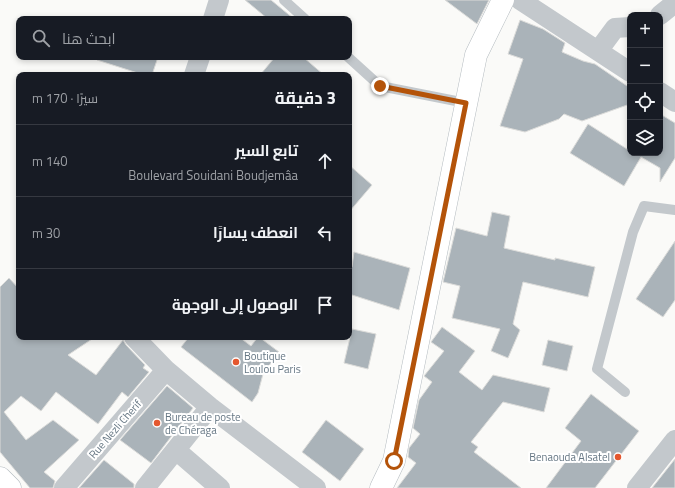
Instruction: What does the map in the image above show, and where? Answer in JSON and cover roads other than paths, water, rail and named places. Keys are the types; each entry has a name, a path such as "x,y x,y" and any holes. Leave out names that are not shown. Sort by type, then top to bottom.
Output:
{"main road":[{"path":"381,488 394,461 476,55 503,0"},
{"path":"0,478 10,488"}],"street":[{"path":"214,16 219,0"},
{"path":"520,0 627,70"},
{"path":"663,13 675,3"},
{"path":"598,51 615,28 627,26"},
{"path":"195,72 199,60"},
{"path":"663,94 675,102"},
{"path":"137,340 166,370 210,407 316,488"},
{"name":"Rue Nezli Cherif","path":"64,488 166,370"},
{"path":"145,488 177,451 210,407"},
{"path":"637,488 675,440"},
{"path":"177,451 220,488"}],"lane":[{"path":"284,0 302,16"},
{"path":"351,60 380,86 466,103"},
{"path":"625,392 597,369 633,232 644,206 675,210"}],"place":[{"name":"Boutique Loulou Paris","path":"236,362"},
{"name":"Bureau de poste de Chéraga","path":"157,423"},
{"name":"Benaouda Alsatel","path":"618,457"}]}
